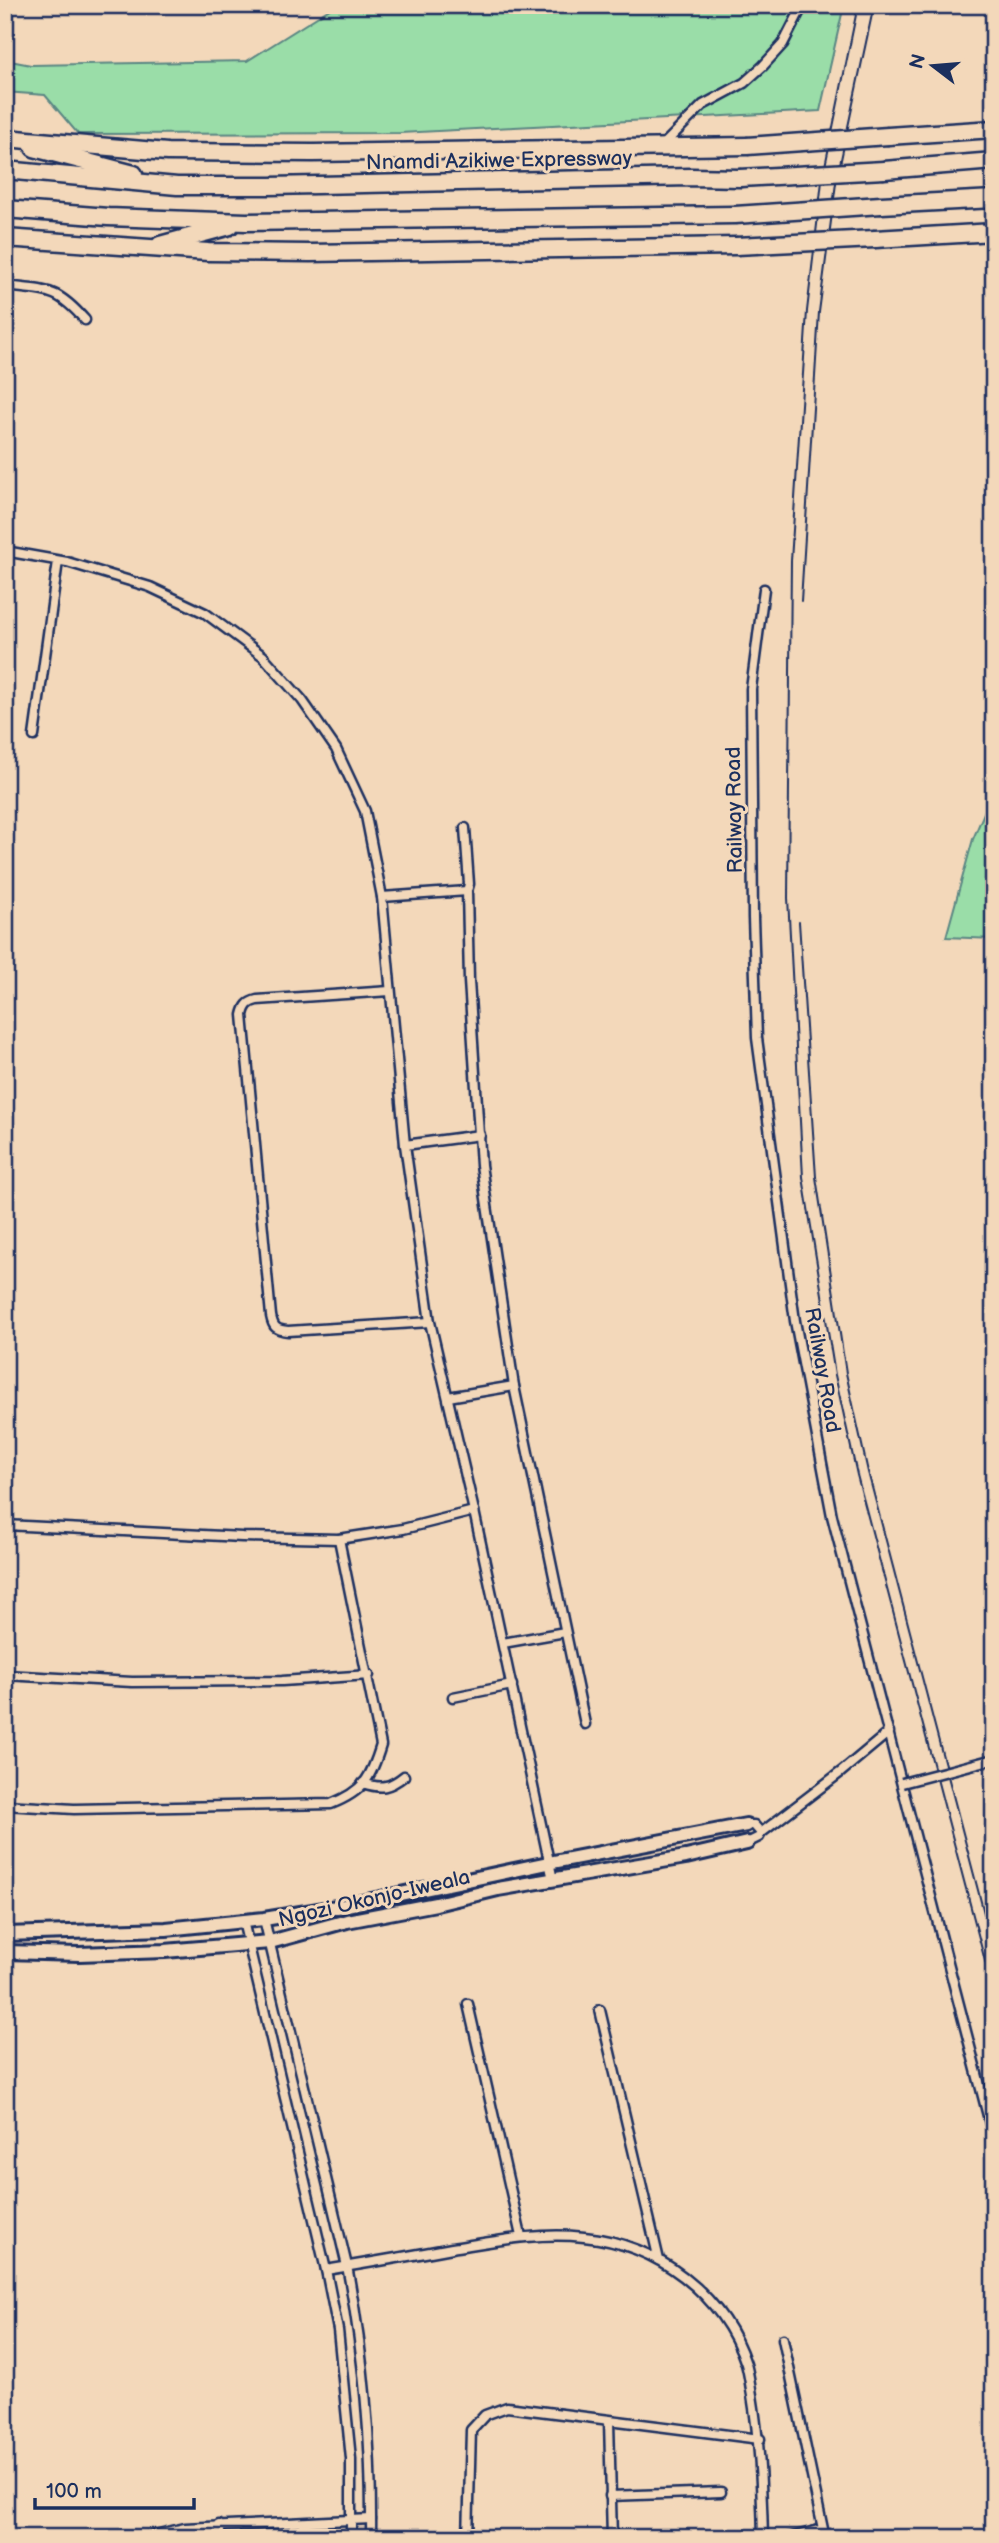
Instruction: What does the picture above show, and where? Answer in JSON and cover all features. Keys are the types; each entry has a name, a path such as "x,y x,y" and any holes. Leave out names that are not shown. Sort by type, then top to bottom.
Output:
{"highway":[{"name":"Nnamdi Azikiwe Expressway","path":"5,139 167,152 313,153 747,146 994,129"},
{"path":"5,139 177,186"},
{"name":"Nnamdi Azikiwe Expressway","path":"5,170 177,186 270,186 740,178 994,162"},
{"path":"5,209 108,217 246,222 735,215 994,199"},
{"path":"148,249 246,222"},
{"path":"5,238 208,252 310,253 736,246 994,232"}],"street":[{"path":"660,148 703,105 744,83 763,66 783,44 803,5"},
{"path":"5,286 52,291 68,300 85,320"},
{"path":"5,551 58,561 150,587 205,613 263,656 303,700 336,748 365,811 382,897 405,1145 430,1322 474,1511 553,1880"},
{"path":"34,736 58,561"},
{"name":"Railway Road","path":"764,589 751,689 752,918 757,1038 797,1334 832,1516 994,2138"},
{"path":"465,828 469,884 469,981 481,1165 514,1386 584,1724"},
{"path":"382,897 467,891"},
{"path":"390,991 257,1000 245,1007 243,1015 271,1316 273,1325 279,1330 288,1331 430,1322"},
{"path":"405,1145 480,1135"},
{"path":"447,1397 514,1386"},
{"path":"5,1525 339,1539 402,1529 474,1511"},
{"path":"5,1805 101,1808 331,1804 345,1798 372,1774 381,1745 369,1675 339,1539"},
{"path":"503,1643 565,1632"},
{"path":"5,1675 132,1682 282,1681 369,1675"},
{"path":"453,1697 512,1685"},
{"path":"747,1843 760,1837 761,1833 889,1732"},
{"path":"902,1783 992,1760"},
{"path":"363,1783 379,1788 393,1785 404,1776"},
{"path":"746,1825 754,1825 761,1833"},
{"name":"Ngozi Okonjo-Iweala","path":"5,1934 166,1929 264,1919 343,1906 746,1825"},
{"name":"Ngozi Okonjo-Iweala","path":"5,1952 79,1954 164,1951 270,1942 347,1921 747,1843"},
{"path":"264,1919 347,2266 357,2321 372,2484 370,2538"},
{"path":"243,1921 338,2330 351,2459 351,2538"},
{"path":"468,2004 521,2236"},
{"path":"600,2010 659,2260"},
{"path":"326,2270 521,2236 583,2237 614,2242 659,2260 681,2273 705,2295 729,2324 747,2365 760,2439 763,2538"},
{"path":"783,2339 823,2529 788,2538"},
{"path":"468,2538 471,2430 485,2415 507,2407 760,2439"},
{"path":"609,2421 612,2538"},
{"path":"610,2496 721,2491"},
{"path":"141,2538 186,2528 219,2525 371,2519"},
{"path":"219,2525 221,2538"}],"green space":[{"path":"336,5 844,5 820,111 400,133 78,134 45,95 5,92 5,60 31,65 247,61"},
{"path":"994,789 994,939 946,937 973,839"}],"tram line":[{"path":"858,5 822,181 807,311 791,561 788,898 803,1177 835,1375 857,1475 994,1995"},
{"path":"801,601 819,312 836,183 874,5"},
{"path":"799,922 816,1177 846,1373 868,1472 994,1951"}]}
